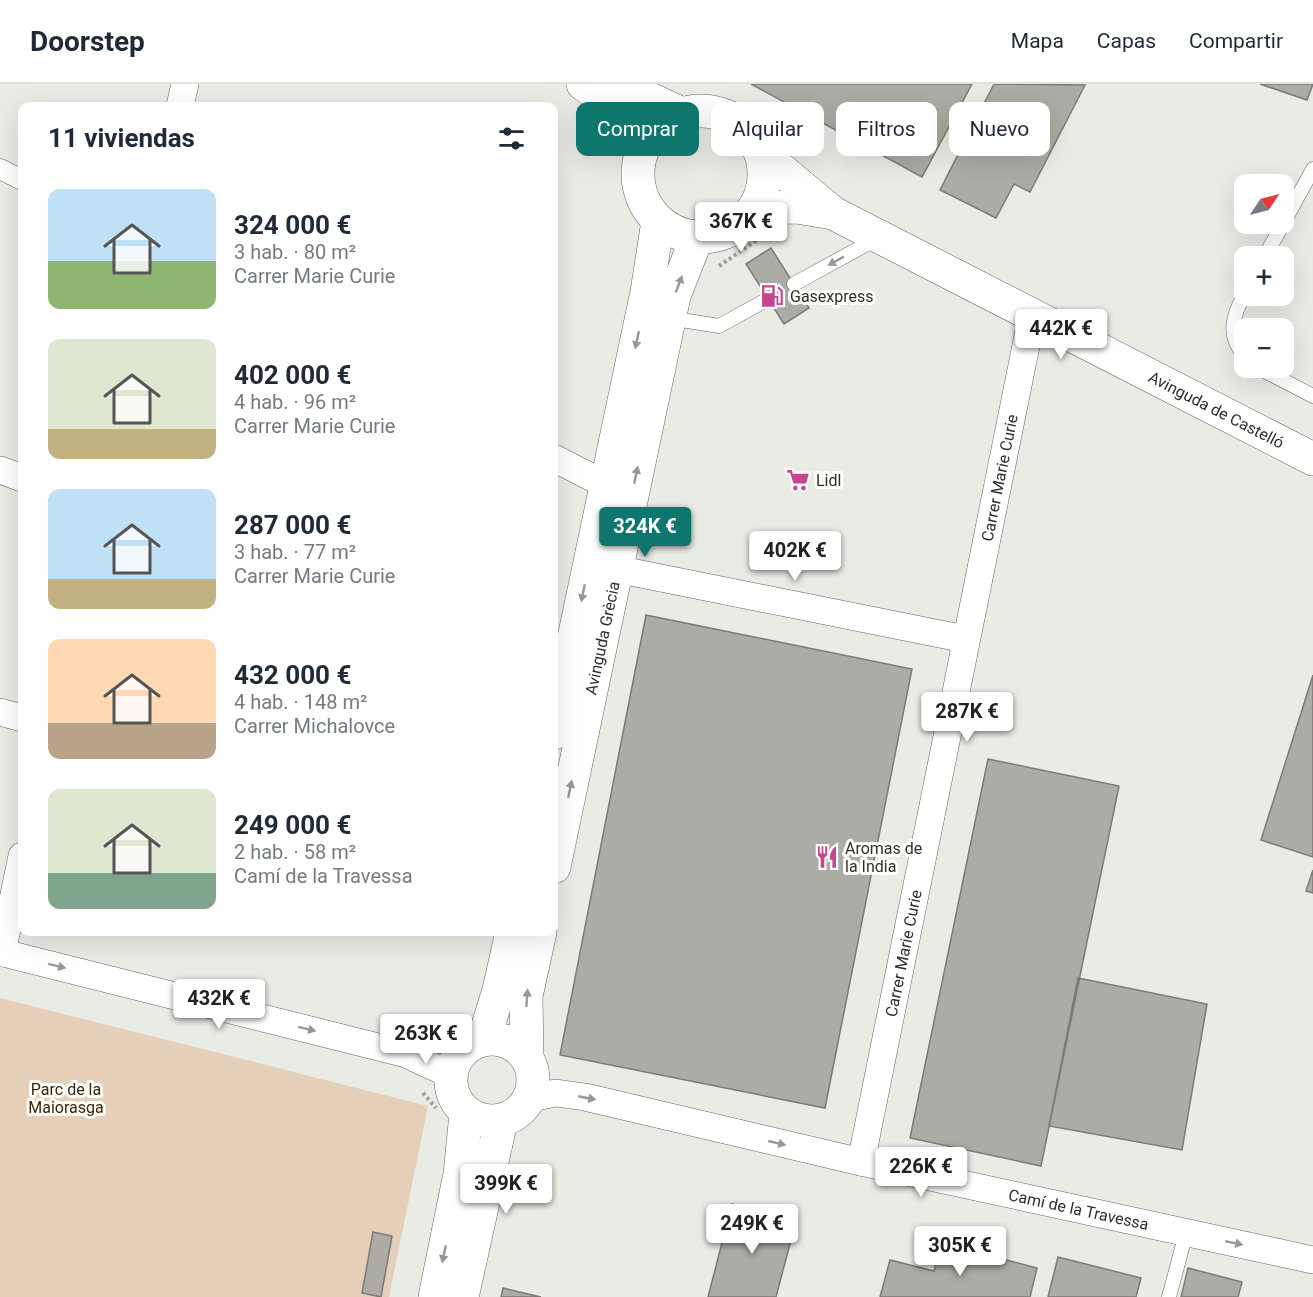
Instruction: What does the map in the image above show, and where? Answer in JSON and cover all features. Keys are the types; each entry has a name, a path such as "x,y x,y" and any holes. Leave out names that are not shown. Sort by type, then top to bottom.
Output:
{"main road":[{"path":"583,84 610,102"},
{"path":"618,84 686,102"},
{"path":"641,156 638,183 645,204 658,221 676,232 698,237 714,236 730,231 743,221 758,222 764,172 761,156"},
{"name":"Avinguda de Castelló","path":"765,156 833,213 1313,459"},
{"name":"Avinguda de Castelló","path":"758,222 796,207 833,213"},
{"name":"Avinguda Grècia","path":"558,690 560,669 606,485 647,292 658,221"},
{"name":"Avinguda Grècia","path":"558,848 674,296 698,237"},
{"path":"484,1039 499,990 511,936"},
{"path":"527,1057 508,1041 484,1039 461,1051 449,1074 452,1096 466,1114 483,1121 501,1121 518,1113 530,1098 534,1077 527,1057 526,996 539,936"},
{"path":"435,1297 460,1174 466,1114"},
{"path":"462,1297 501,1121"}],"street":[{"path":"181,102 185,84"},
{"path":"0,169 18,178"},
{"name":"Carrer Marie Curie","path":"861,1162 1032,316"},
{"path":"558,460 606,485"},
{"path":"0,470 18,477"},
{"path":"616,569 965,639"},
{"path":"0,712 18,717"},
{"path":"18,875 1,956 406,1054 449,1074"},
{"name":"Camí de la Travessa","path":"530,1098 556,1093 585,1097 861,1162 1313,1260"}],"lane":[{"path":"1294,204 1313,169"},
{"path":"794,284 867,244 872,233"},
{"path":"669,318 719,326 768,299"},
{"path":"1234,318 1232,323 1234,335"},
{"path":"1278,378 1313,396"},
{"path":"1169,1297 1186,1233"}],"path":[{"path":"717,268 758,222"}],"green space":[{"name":"Parc de la Maiorasga","path":"0,998 428,1106 389,1297 0,1297"}],"building":[{"path":"751,84 972,84 962,102 949,102 949,127 937,149 937,102 836,102 836,130 824,124 824,102 784,102"},
{"path":"994,84 1085,85 1050,153 1050,102 985,102"},
{"path":"1260,84 1313,84 1307,100"},
{"path":"883,156 933,156 922,177"},
{"path":"957,156 1049,156 1030,192 1014,184 996,218 940,190"},
{"path":"771,248 809,308 784,324 746,264"},
{"path":"646,615 912,669 825,1108 560,1055"},
{"path":"1313,675 1313,857 1261,840"},
{"path":"988,759 1119,786 1041,1166 910,1138"},
{"path":"1313,870 1313,893 1306,891"},
{"path":"1078,978 1207,1004 1182,1150 1049,1126"},
{"path":"732,1204 796,1221 776,1297 708,1297"},
{"path":"373,1232 392,1236 381,1297 362,1293"},
{"path":"942,1243 1037,1268 1030,1297 880,1297 890,1260 934,1271"},
{"path":"1058,1257 1141,1278 1136,1297 1048,1297"},
{"path":"1188,1268 1242,1282 1238,1297 1181,1297"},
{"path":"503,1288 541,1297 501,1297"}],"place":[{"name":"Gasexpress","path":"772,296"},
{"name":"Lidl","path":"798,480"},
{"name":"Aromas de la India","path":"827,857"}]}
